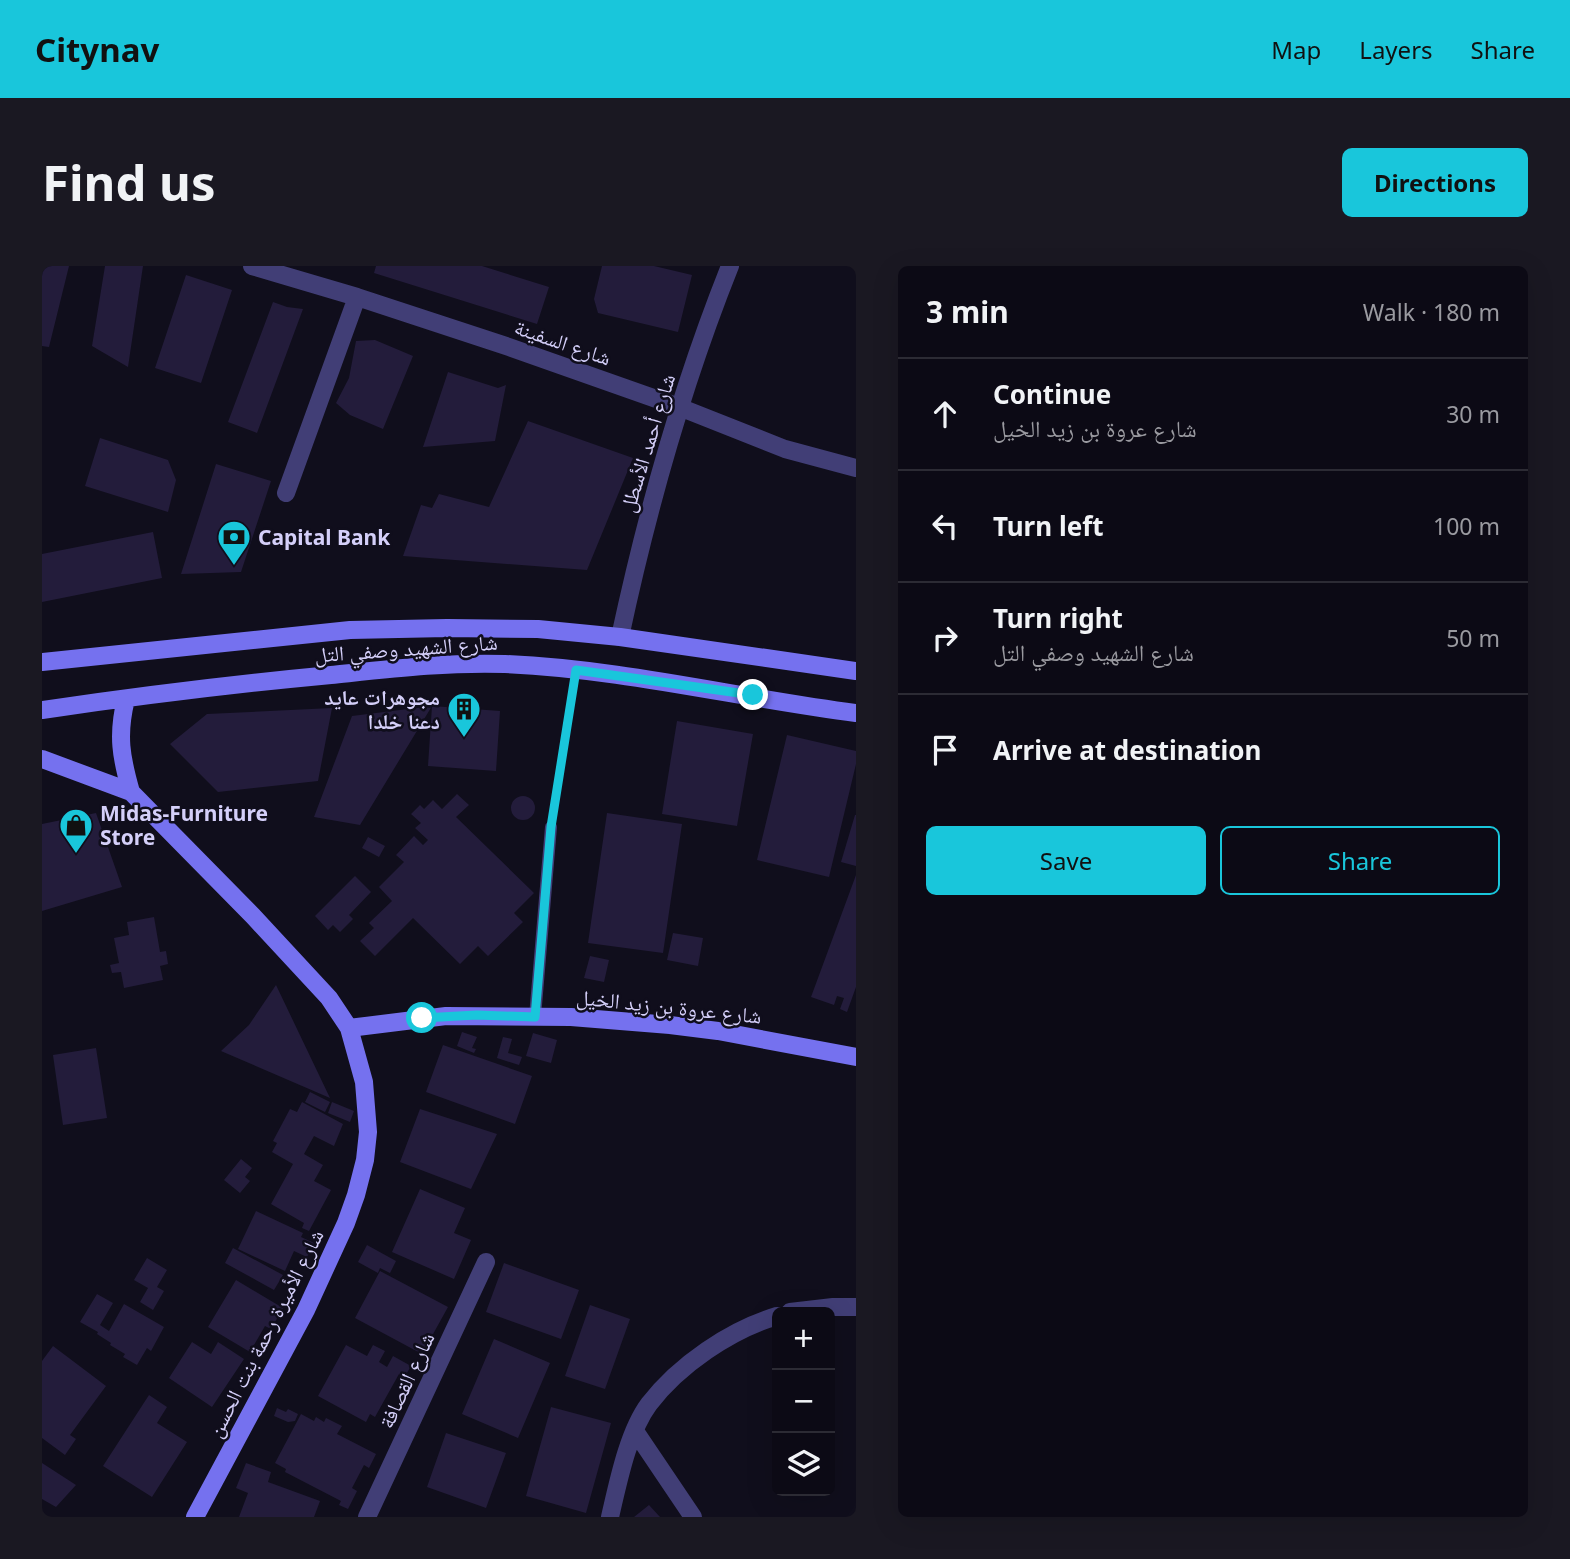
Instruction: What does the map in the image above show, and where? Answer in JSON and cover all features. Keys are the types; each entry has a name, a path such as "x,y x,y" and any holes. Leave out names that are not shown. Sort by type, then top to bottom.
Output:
{"main road":[{"name":"شارع الشهيد وصفي التل","path":"42,662 350,630 538,629 620,637 856,671"},
{"name":"شارع الشهيد وصفي التل","path":"42,710 257,682 443,664 505,664 576,670 753,695 856,713"},
{"path":"126,699 120,745 131,792"},
{"name":"شارع الأميرة رحمة بنت الحسن","path":"42,759 131,792 329,998 349,1028 364,1082 368,1132 356,1195 329,1264 195,1517"},
{"name":"شارع عروة بن زيد الخيل","path":"349,1028 446,1016 571,1017 670,1024 762,1038 856,1057"}],"street":[{"name":"شارع السفينة","path":"252,266 357,297 679,407 760,440 856,468"},
{"name":"شارع أحمد الأسطل","path":"620,637 638,557 679,407 730,266"},
{"path":"286,493 357,297"},
{"name":"شارع القصافة","path":"367,1517 486,1262"},
{"path":"835,1307 856,1307"},
{"path":"610,1517 635,1431 648,1405 680,1372 752,1324 772,1318"},
{"path":"635,1431 693,1517"}],"lane":[{"path":"535,1017 551,827"}],"path":[{"path":"551,827 576,670"}],"building":[{"path":"42,266 69,266 49,347 42,346"},
{"path":"105,266 143,266 128,367 92,346"},
{"path":"376,266 482,266 549,287 537,324 374,273"},
{"path":"602,266 654,266 692,275 678,332 598,313 594,299"},
{"path":"186,275 232,290 201,383 155,368"},
{"path":"273,302 303,309 257,433 228,422"},
{"path":"375,340 413,356 383,429 350,415 336,403 349,378 356,341"},
{"path":"448,372 498,388 506,385 495,441 423,447"},
{"path":"528,421 633,458 587,570 403,556 421,505 432,508 439,494 489,507"},
{"path":"100,438 168,460 176,480 168,512 85,486"},
{"path":"216,464 271,481 241,572 181,574"},
{"path":"153,532 162,578 42,602 42,554"},
{"name":"مجوهرات عايد دعنا خلدا","path":"432,706 500,711 496,771 428,766"},
{"path":"432,706 360,825 314,817 352,716"},
{"path":"332,708 318,781 218,792 170,744 207,714"},
{"path":"677,721 753,734 737,826 662,814"},
{"path":"787,735 856,751 856,764 829,877 757,860"},
{"path":"457,794 469,805 456,817 534,893 514,913 523,922 488,956 478,946 460,964 413,918 375,956 360,941 374,928 369,923 392,901 379,887 404,862 396,855 414,836 423,845 428,840 415,828 421,823 411,814 420,805 424,809 433,800 442,809"},
{"path":"523,796 532,799 535,808 532,817 523,820 514,817 511,808 514,799"},
{"name":"Midas-Furniture Store","path":"96,813 122,887 42,911 42,824"},
{"path":"607,813 682,824 663,953 588,943"},
{"path":"856,815 856,866 841,862"},
{"path":"368,837 385,846 379,857 362,848"},
{"path":"856,875 856,987 847,1012 840,1009 844,998 837,996 834,1005 811,997"},
{"path":"355,876 371,892 349,915 353,919 340,932 333,925 328,930 315,916"},
{"path":"154,917 160,952 166,951 168,964 160,966 163,980 124,988 121,972 112,973 110,965 119,963 114,938 129,935 127,922"},
{"path":"673,933 703,938 698,966 667,960"},
{"path":"590,956 609,960 604,982 584,978"},
{"path":"276,985 330,1098 221,1051 249,1025"},
{"path":"462,1032 477,1037 472,1048 476,1049 474,1053 457,1046"},
{"path":"533,1033 557,1040 551,1063 526,1056"},
{"path":"503,1037 512,1039 508,1053 522,1057 519,1065 497,1058"},
{"path":"443,1045 532,1076 515,1124 426,1092"},
{"path":"96,1048 107,1118 63,1125 53,1055"},
{"path":"310,1092 330,1102 325,1112 305,1102"},
{"path":"302,1102 343,1124 334,1146 314,1136 304,1154 323,1165 314,1181 331,1190 309,1231 302,1228 304,1223 271,1204 293,1164 272,1152 277,1143 273,1141 290,1109 297,1112"},
{"path":"332,1102 354,1111 350,1122 328,1113"},
{"path":"420,1109 497,1134 471,1189 400,1162"},
{"path":"241,1159 252,1168 245,1177 250,1181 240,1193 224,1180"},
{"path":"420,1189 465,1208 454,1233 471,1240 454,1279 392,1252"},
{"path":"256,1211 303,1233 301,1237 314,1243 307,1257 294,1251 285,1271 238,1249"},
{"path":"367,1245 396,1261 390,1273 380,1268 378,1273 358,1262"},
{"path":"233,1248 283,1275 274,1290 225,1263"},
{"path":"147,1258 167,1270 157,1287 164,1291 153,1310 140,1302 148,1288 134,1280"},
{"path":"504,1263 579,1290 561,1339 486,1312"},
{"path":"380,1271 448,1307 422,1354 355,1318"},
{"path":"236,1280 283,1308 271,1329 265,1326 250,1352 208,1327"},
{"path":"97,1294 113,1303 100,1325 109,1331 124,1304 164,1327 151,1351 147,1348 137,1365 123,1357 125,1354 110,1345 98,1332 80,1322"},
{"path":"590,1305 630,1319 605,1389 565,1376"},
{"path":"494,1339 550,1363 518,1438 462,1414"},
{"path":"192,1342 211,1354 218,1342 244,1359 212,1407 169,1378"},
{"path":"346,1345 367,1356 373,1345 385,1351 379,1362 387,1367 393,1356 411,1366 404,1378 399,1374 375,1417 370,1414 366,1422 318,1396"},
{"path":"53,1346 106,1386 70,1435 76,1439 65,1455 42,1438 42,1361"},
{"path":"149,1395 167,1407 157,1423 187,1442 152,1497 103,1466"},
{"path":"551,1407 611,1423 586,1513 526,1496"},
{"path":"277,1408 298,1414 295,1421 288,1422 274,1416"},
{"path":"301,1414 314,1421 316,1417 324,1422 326,1418 342,1426 337,1434 376,1454 369,1468 364,1465 352,1488 357,1491 348,1509 339,1505 341,1501 285,1472 286,1469 275,1463"},
{"path":"446,1433 506,1453 486,1508 427,1487"},
{"path":"42,1463 76,1485 56,1507 42,1499"},
{"path":"246,1463 271,1472 268,1482 320,1501 314,1517 239,1517 248,1493 236,1488"},
{"path":"649,1505 660,1517 634,1517"}],"place":[{"name":"Capital Bank","path":"234,567"},
{"name":"مجوهرات عايد دعنا خلدا","path":"464,739"},
{"name":"Midas-Furniture Store","path":"76,855"}],"route":[{"path":"422,1018 477,1015 535,1017 551,827 576,670 753,695"}]}
